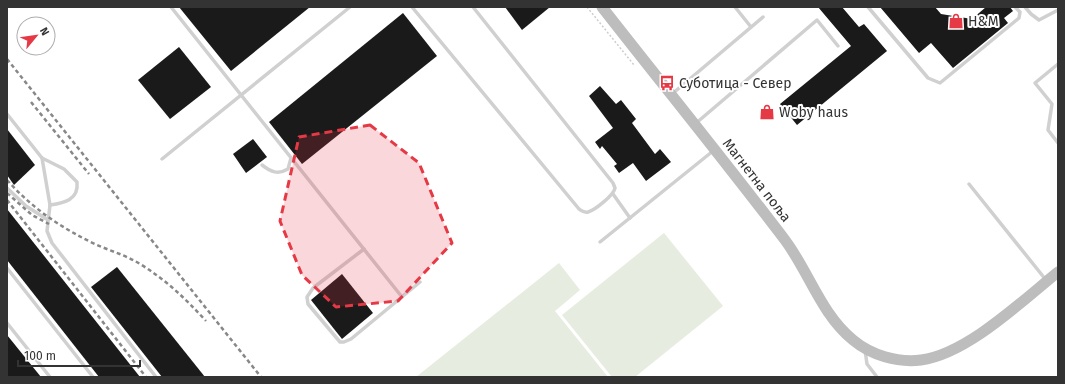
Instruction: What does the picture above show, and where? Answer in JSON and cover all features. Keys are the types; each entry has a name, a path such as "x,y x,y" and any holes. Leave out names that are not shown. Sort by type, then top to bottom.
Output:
{"street":[{"name":"Магнетна поља","path":"602,7 786,242 832,317 853,340 865,349 889,358 901,359 920,360 940,354 982,332 1058,272"}],"lane":[{"path":"171,7 402,297"},
{"path":"162,159 350,7"},
{"path":"412,7 581,211 589,211 613,194 615,188 613,183 473,7"},
{"path":"735,7 751,27"},
{"path":"868,7 928,78 940,83 1019,18 1020,12 1015,7"},
{"path":"1025,7 1039,20 1058,10"},
{"path":"670,95 763,17"},
{"path":"694,125 817,20 838,46"},
{"path":"1058,64 1035,83 1052,104 1048,130 1058,143"},
{"path":"7,114 42,158 64,169 77,182 76,192 71,200 62,204 50,205"},
{"path":"600,242 714,150"},
{"path":"42,158 50,205 47,231 63,259 156,377"},
{"path":"262,165 269,171 282,172 288,169 291,158"},
{"path":"969,184 1047,281"},
{"path":"7,188 26,206 48,220"},
{"path":"613,194 630,218"},
{"path":"364,249 313,288 307,297 308,304 342,343 351,339 420,282"},
{"path":"7,268 93,377"},
{"path":"7,323 50,377"},
{"path":"865,349 867,364 876,377"}],"path":[{"path":"587,7 634,65"}],"highlighted area":[{"path":"370,125 419,163 452,243 398,301 336,307 302,275 280,221 299,137"}],"shaded area":[{"path":"664,233 723,306 635,377 612,377 562,315"},
{"path":"559,263 580,290 555,311 608,377 416,377"}],"building":[{"path":"179,7 310,7 231,71"},
{"path":"505,7 550,7 522,30"},
{"path":"818,7 842,7 859,27 864,24 887,51 797,125 780,104 851,46"},
{"path":"880,7 935,7 941,14 972,19 986,7 1010,7 1013,11 1004,18 1008,23 953,68 931,43 919,53"},
{"path":"403,13 437,56 302,164 269,122"},
{"path":"179,47 211,87 170,119 138,80"},
{"path":"600,86 616,104 621,100 636,119 632,123 655,154 660,149 671,162 646,181 633,163 619,173 614,166 617,164 602,146 600,149 595,142 613,128 589,96"},
{"path":"7,129 35,165 14,185 7,175"},
{"path":"253,139 267,157 246,173 233,154"},
{"path":"7,209 140,377 99,377 7,260"},
{"path":"117,267 205,377 162,377 91,287"},
{"path":"342,274 373,313 342,339 311,300"},
{"path":"7,335 41,377 7,377"}],"railway":[{"path":"7,59 261,377"},
{"path":"31,102 89,174"},
{"path":"7,180 27,200 70,231 95,244 135,261 158,276 175,290 206,321"},
{"path":"7,193 32,215 49,224"},
{"path":"7,200 146,377"}],"place":[{"name":"H&M","path":"956,21"},
{"name":"Суботица - Север","path":"667,83"},
{"name":"Woby haus","path":"767,112"}]}
